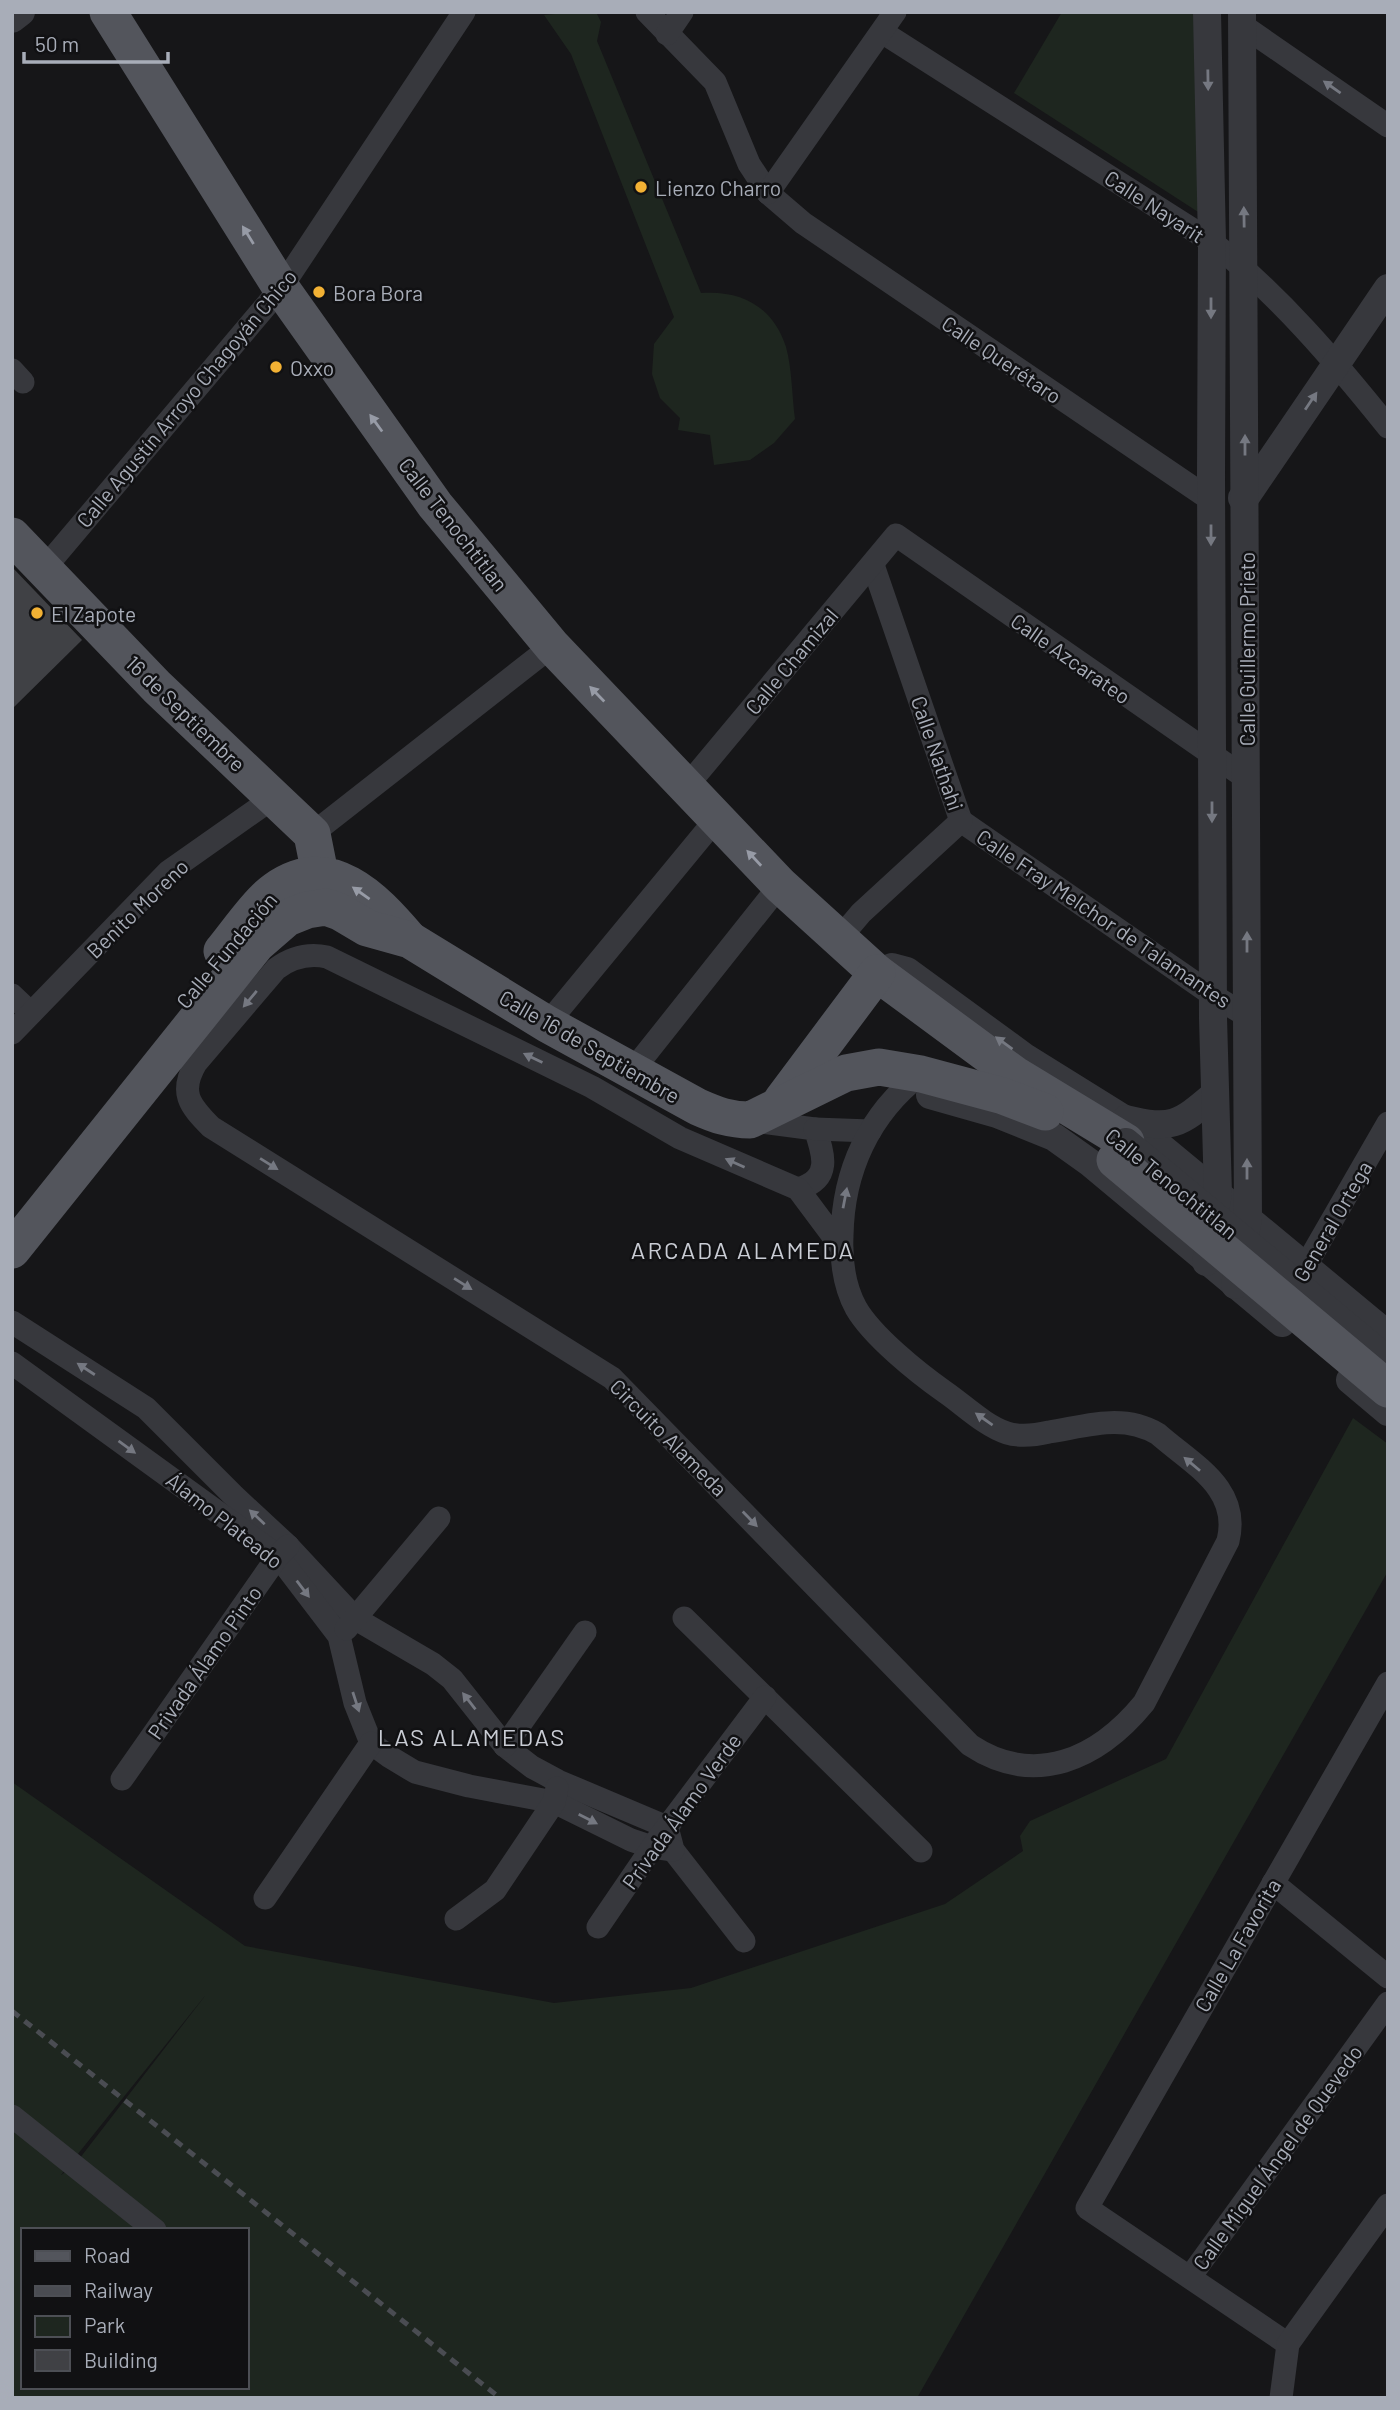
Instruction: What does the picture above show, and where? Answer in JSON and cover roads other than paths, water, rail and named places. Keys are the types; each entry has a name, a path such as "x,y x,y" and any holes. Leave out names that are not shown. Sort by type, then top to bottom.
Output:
{"main road":[{"name":"Calle Tenochtitlan","path":"108,12 281,288 435,505 552,646 780,885 877,973 1014,1074 1122,1140 1388,1389"},
{"name":"16 de Septiembre","path":"12,536 157,687 312,834"},
{"path":"312,834 324,890"},
{"name":"Calle Fundación","path":"12,1250 257,944 287,918 307,910 324,890 297,878 273,891 242,926 22,1204"},
{"name":"Calle 16 de Septiembre","path":"324,890 348,884 382,907 410,940 547,1024 698,1107 734,1120 763,1113"},
{"path":"763,1113 836,1028 877,973"},
{"path":"763,1113 857,1070 880,1068 912,1081 1039,1108 1078,1130 1122,1140"}],"street":[{"path":"12,19 21,12"},
{"name":"Calle Agustín Arroyo Chagoyán Chico","path":"43,570 281,288 464,12"},
{"name":"Calle Querétaro","path":"648,12 715,82 749,164 768,193 803,223 1211,500"},
{"path":"667,34 682,12"},
{"path":"768,193 895,12"},
{"name":"Calle Guillermo Prieto","path":"1206,1262 1218,1194 1214,1095 1212,242 1207,12"},
{"path":"1239,15 1388,126"},
{"name":"Calle Guillermo Prieto","path":"1235,1285 1248,1219 1244,268 1239,15"},
{"name":"Calle Nayarit","path":"882,32 1212,242 1244,268 1337,363 1388,427"},
{"path":"1211,500 1245,498 1388,288"},
{"name":"Calle Azcarateo","path":"896,536 1246,779"},
{"name":"Calle Chamizal","path":"686,786 896,536"},
{"name":"Calle Nathahi","path":"839,939 861,913 961,821 873,565"},
{"path":"312,834 552,646"},
{"name":"Benito Moreno","path":"12,1033 169,872 273,798"},
{"path":"547,1024 717,818"},
{"name":"Calle Fray Melchor de Talamantes","path":"961,821 1247,1016"},
{"path":"633,1070 780,885"},
{"name":"Circuito Alameda","path":"842,1248 798,1189 680,1138 592,1087 343,963 312,954 287,961 264,981 189,1075 189,1101 211,1127 612,1378 970,1745 1004,1763 1034,1767 1075,1756 1100,1744 1118,1731 1144,1703 1228,1541 1232,1526 1229,1506 1223,1492 1208,1477 1146,1427 1127,1422 1108,1422 1035,1435 1007,1433 995,1427 935,1384 865,1321 855,1305 845,1279 842,1208 848,1180 870,1130 912,1081"},
{"path":"12,995 31,1013"},
{"path":"836,1028 836,1051 857,1070"},
{"name":"Calle Tenochtitlan","path":"912,1081 1054,1137 1089,1162 1388,1412"},
{"path":"1122,1140 1156,1126 1188,1118 1214,1095"},
{"path":"763,1113 815,1129 870,1130"},
{"name":"General Ortega","path":"1276,1318 1388,1123"},
{"path":"798,1189 812,1183 822,1170 824,1154 815,1129"},
{"name":"Calle Tenochtitlan","path":"1122,1140 1218,1194 1388,1335"},
{"name":"Calle Tenochtitlan","path":"1122,1140 1388,1360"},
{"path":"12,1233 29,1210 22,1204"},
{"name":"Álamo Plateado","path":"12,1322 146,1408 233,1495 283,1551 356,1619 432,1664 452,1679 505,1746 532,1767 556,1791"},
{"name":"Álamo Plateado","path":"12,1363 283,1551 339,1636 355,1703 371,1743"},
{"path":"339,1636 439,1518"},
{"name":"Privada Álamo Pinto","path":"122,1779 283,1551"},
{"path":"684,1618 921,1851"},
{"path":"505,1746 585,1632"},
{"name":"Calle La Favorita","path":"1190,2277 1087,2208 1388,1683"},
{"name":"Privada Álamo Verde","path":"598,1927 663,1849 667,1827 765,1697"},
{"path":"265,1898 371,1743 415,1772 469,1786 556,1791 667,1827"},
{"path":"556,1791 631,1840 663,1849 744,1941"},
{"path":"456,1919 495,1891 556,1791"},
{"path":"1273,1883 1388,1977"},
{"name":"Calle Miguel Ángel de Quevedo","path":"1190,2277 1388,2003"},
{"path":"12,2116 152,2228"},
{"path":"1281,2398 1289,2344 1388,2205"},
{"path":"1190,2277 1289,2344"}],"railway":[{"path":"12,2011 500,2398"}],"place":[{"name":"Lienzo Charro","path":"641,187"},
{"name":"Bora Bora","path":"319,292"},
{"name":"Oxxo","path":"276,367"},
{"name":"El Zapote","path":"37,613"}],"district":[{"name":"ARCADA ALAMEDA","path":"743,1249"},
{"name":"LAS ALAMEDAS","path":"472,1736"}]}
